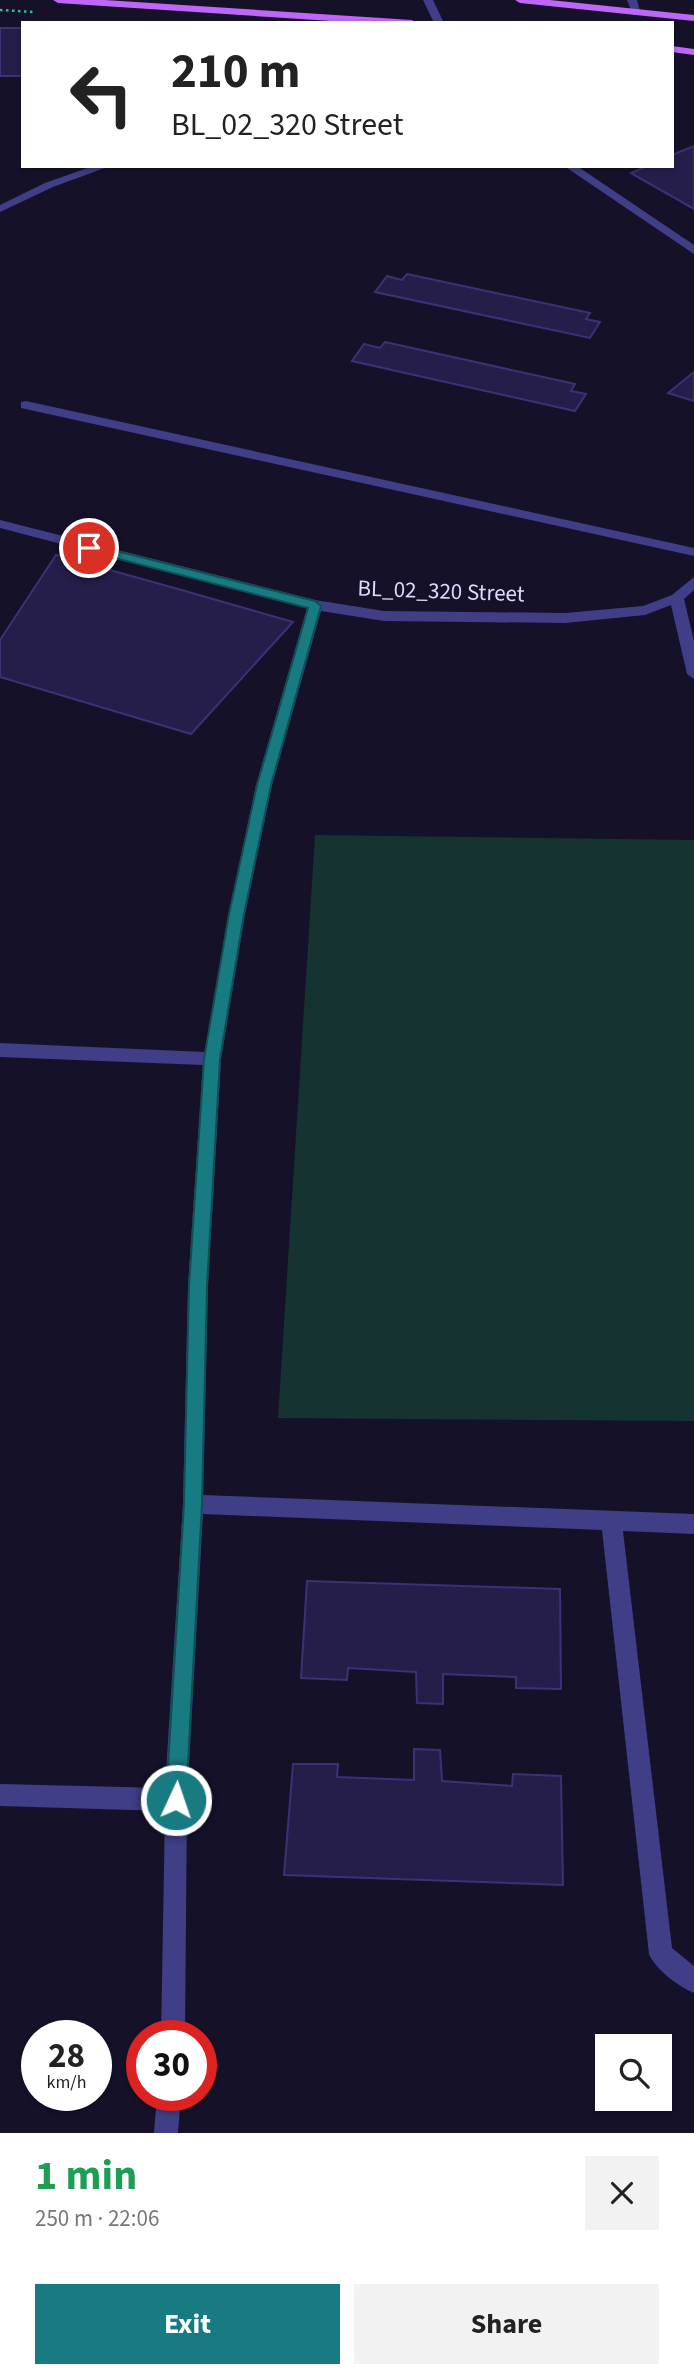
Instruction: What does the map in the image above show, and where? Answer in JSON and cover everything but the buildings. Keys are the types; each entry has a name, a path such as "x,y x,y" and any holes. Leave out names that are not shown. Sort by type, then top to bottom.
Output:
{"main road":[{"path":"58,0 381,21"},
{"path":"520,0 694,18"},
{"path":"674,49 694,51"}],"street":[{"path":"428,0 438,21"},
{"path":"632,0 637,13"},
{"path":"0,209 49,185 100,168"},
{"path":"572,168 694,250"},
{"path":"26,405 694,552"},
{"name":"BL_02_320 Street","path":"0,524 315,606 384,616 565,618 645,610 677,598"},
{"path":"694,582 677,598 694,674"},
{"path":"173,2020 176,1800 193,1504 198,1286 212,1059 237,914 264,785 315,606"},
{"path":"0,1050 212,1059"},
{"path":"193,1504 694,1524"},
{"path":"611,1520 661,1954 694,1982"},
{"path":"0,1795 176,1800"},
{"path":"166,2133 168,2111"}],"green space":[{"path":"315,835 694,840 694,1421 278,1418"}],"route":[{"path":"89,548 315,606 264,785 237,914 212,1059 198,1286 193,1504 176,1800"}]}
